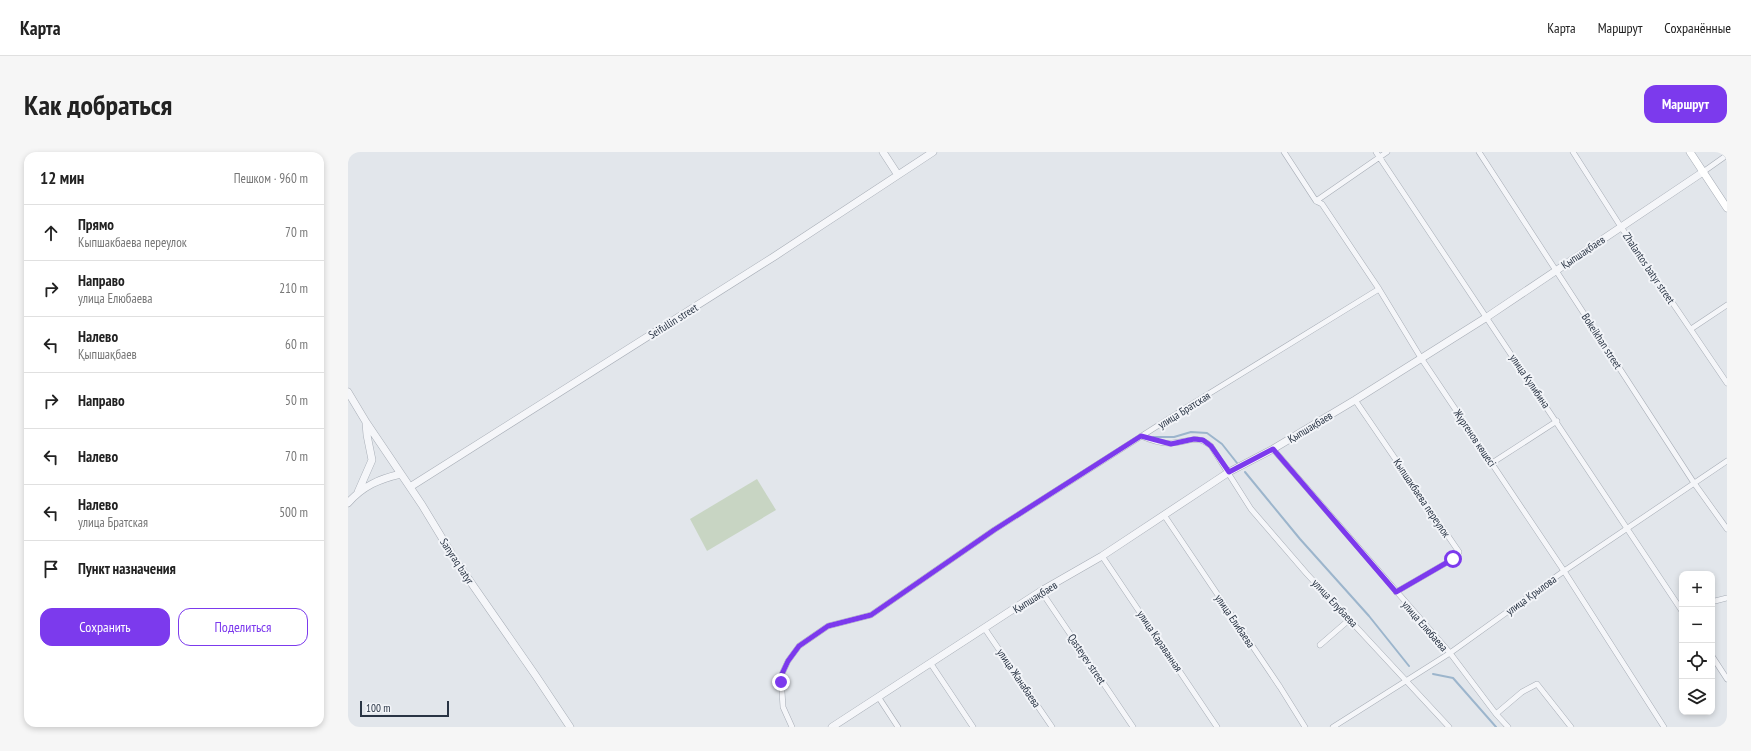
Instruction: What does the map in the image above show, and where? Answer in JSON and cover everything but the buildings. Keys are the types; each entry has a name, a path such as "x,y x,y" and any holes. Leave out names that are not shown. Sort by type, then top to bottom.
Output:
{"main road":[{"path":"1690,152 1727,208"}],"street":[{"path":"883,152 898,175"},
{"name":"Seifullin street","path":"410,486 775,256 933,152"},
{"name":"Жүргенов көшесі","path":"1284,152 1316,200 1322,204 1380,289 1421,358 1564,571 1664,727"},
{"path":"1316,200 1378,154 1387,152"},
{"name":"Bokeikhan street","path":"1479,152 1694,483 1727,529"},
{"name":"Zhalantos batyr street","path":"1573,152 1621,227 1727,383"},
{"name":"улица Кулибина","path":"1378,154 1679,607"},
{"path":"1703,172 1727,156"},
{"name":"Қыпшақбаев","path":"832,727 879,698 1042,591 1102,556 1229,472 1273,449 1355,400 1487,317 1703,172"},
{"name":"улица Братская","path":"792,727 783,707 781,676 788,661 799,646 828,626 871,615 994,530 1141,436 1380,289"},
{"path":"1691,329 1727,304"},
{"name":"Sanyraq batyr","path":"348,392 366,422 410,486 456,561 570,727"},
{"name":"Кыпшакбаева переулок","path":"1355,400 1460,552 1453,559 1396,592"},
{"path":"1492,463 1557,421"},
{"path":"348,503 358,492 372,460 366,422"},
{"name":"улица Елубаева","path":"1141,436 1171,444 1194,439 1203,440 1211,446 1229,472 1251,509 1307,574 1449,727"},
{"name":"улица Елюбаева","path":"1273,449 1450,653 1496,714 1508,727"},
{"name":"улица Крылова","path":"1333,727 1450,653 1564,571 1727,461"},
{"path":"358,492 382,479 401,474"},
{"name":"улица Елибаева","path":"1164,515 1280,687 1304,727"},
{"name":"улица Караванная","path":"1102,556 1217,727"},
{"name":"Qasteyev street","path":"1042,591 1133,727"},
{"path":"1715,601 1727,598"},
{"path":"1320,645 1350,619"},
{"name":"улица Жанабаева","path":"985,629 1052,727"},
{"path":"1715,661 1727,679"},
{"path":"931,664 973,727"},
{"path":"1496,714 1522,692 1536,684 1571,727"},
{"path":"879,698 898,727"}],"green space":[{"path":"757,479 776,510 707,551 690,519"}],"waterway":[{"path":"1153,437 1174,437 1191,432 1207,433 1222,444 1237,463"},
{"path":"1245,472 1300,539 1369,616 1409,666"},
{"path":"1433,674 1453,678 1496,727"}],"route":[{"path":"781,682 781,676 788,661 799,646 828,626 871,615 994,530 1141,436 1171,444 1194,439 1203,440 1211,446 1229,472 1273,449 1396,592 1453,559"}]}
